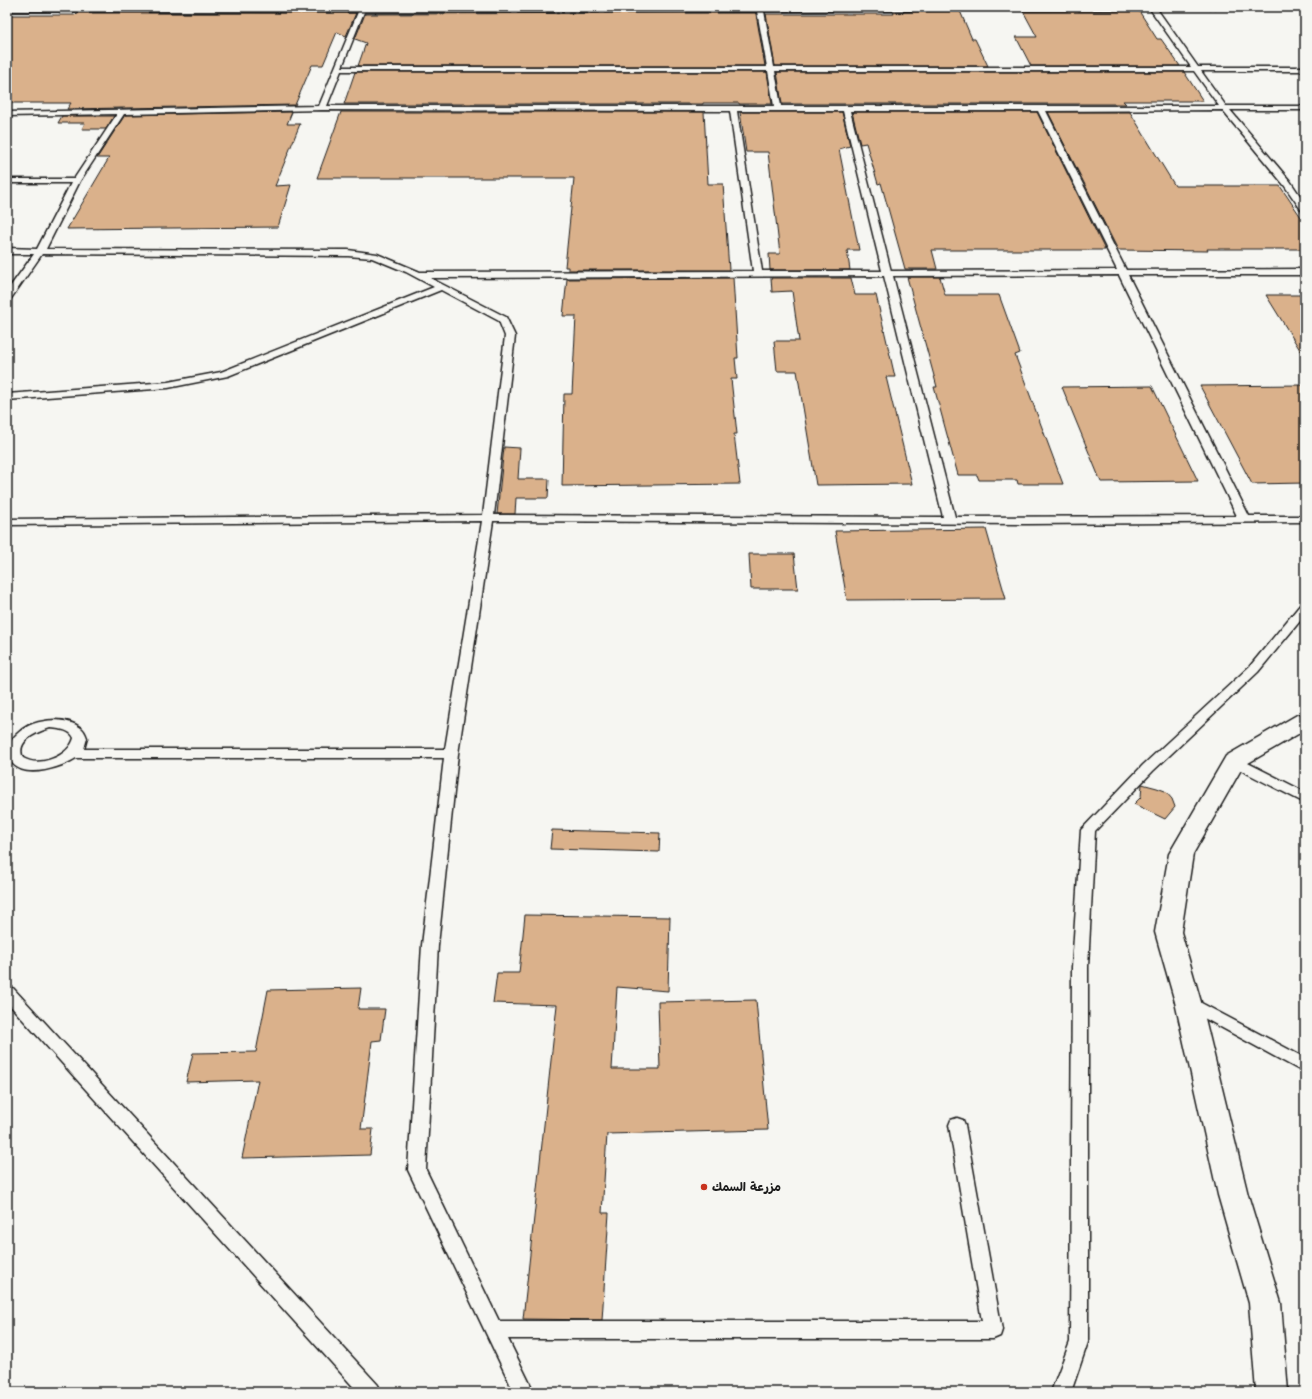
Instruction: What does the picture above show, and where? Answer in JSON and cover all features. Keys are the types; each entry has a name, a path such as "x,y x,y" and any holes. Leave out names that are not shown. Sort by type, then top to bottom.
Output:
{"street":[{"path":"1272,1392 1265,1303 1233,1195 1188,1002 1168,932 1181,854 1234,761 1305,720"}],"lane":[{"path":"1152,7 1224,108 1287,183 1305,209"},
{"path":"7,9 1305,7"},
{"path":"322,108 362,9"},
{"path":"760,9 778,109"},
{"path":"338,69 1305,69"},
{"path":"7,114 322,108 1305,108"},
{"path":"1041,108 1244,518"},
{"path":"733,109 758,272"},
{"path":"846,109 950,520"},
{"path":"7,298 40,251 76,181 122,112"},
{"path":"7,181 76,181"},
{"path":"7,251 348,253 374,256 417,275 503,319 510,336 488,518 451,754 430,945 417,1170 524,1392"},
{"path":"417,275 758,272 1305,272"},
{"path":"7,397 168,385 224,374 440,287"},
{"path":"7,522 488,518 1035,521 1244,518 1305,519"},
{"path":"1061,1392 1079,1342 1080,967 1088,830 1148,768 1254,669 1305,607"},
{"path":"50,724 64,724 76,728 81,736 80,746 74,752 59,762 44,766 30,766 19,761 11,748 23,734 36,727 50,724"},
{"path":"74,752 451,754"},
{"path":"1234,761 1305,798"},
{"path":"7,992 371,1392"},
{"path":"1188,1002 1305,1066"},
{"path":"494,1330 993,1330 957,1125"}],"building":[{"path":"960,11 972,39 975,39 988,66 775,66 766,14 894,14 893,12"},
{"path":"1023,11 1139,11 1157,39 1161,39 1180,66 1031,66 1016,37 1037,37"},
{"path":"77,13 356,13 346,36 337,32 323,65 312,65 295,105 67,109 71,103 7,103 7,15 75,15"},
{"path":"755,13 765,66 358,66 366,43 355,39 365,14"},
{"path":"355,72 767,72 772,104 344,104"},
{"path":"777,72 1184,72 1203,101 1123,101 1126,104 782,104"},
{"path":"292,112 287,124 300,124 275,186 291,185 278,227 67,229 109,158 97,158 125,115"},
{"path":"341,112 704,112 708,184 723,184 729,270 568,270 568,267 565,267 574,178 317,178"},
{"path":"740,112 842,112 850,146 839,149 859,250 847,250 850,270 770,270 769,254 780,254 768,152 746,152"},
{"path":"852,112 1037,112 1105,250 932,250 937,269 905,269 881,183 878,184 866,143 860,144"},
{"path":"1048,112 1130,112 1175,186 1280,186 1305,223 1305,249 1207,249 1208,251 1118,250"},
{"path":"62,116 114,116 106,129 82,129 85,123 58,123"},
{"path":"907,277 940,277 945,295 999,295 1020,353 1015,355 1063,484 1018,484 1017,480 979,480 977,475 958,475 934,387 937,387"},
{"path":"733,278 738,358 735,358 737,379 731,379 737,434 734,434 740,484 562,486 564,394 572,394 576,316 563,316 567,279"},
{"path":"771,278 851,278 855,295 876,295 895,377 886,377 912,484 816,485 797,371 777,371 774,341 799,341 792,291 772,292"},
{"path":"1266,295 1305,295 1305,358"},
{"path":"1305,385 1305,483 1252,484 1200,386"},
{"path":"1152,386 1198,481 1101,482 1062,387"},
{"path":"504,447 520,448 518,479 549,479 548,498 516,498 515,514 497,514"},
{"path":"986,529 1006,599 847,600 835,531"},
{"path":"749,554 794,554 798,589 751,589"},
{"path":"1142,784 1165,791 1172,799 1175,807 1165,819 1134,804 1141,797"},
{"path":"552,830 660,833 659,852 550,849"},
{"path":"525,915 670,917 668,991 617,987 612,1069 660,1069 658,1002 756,1000 768,1130 607,1134 602,1213 609,1213 602,1320 523,1319 557,1005 493,1003 497,973 519,973"},
{"path":"361,988 358,1009 385,1009 381,1040 372,1041 361,1129 373,1129 370,1155 242,1158 258,1080 186,1082 193,1053 256,1052 268,990"}],"place":[{"name":"مزرعة السمك","path":"704,1187"}]}
